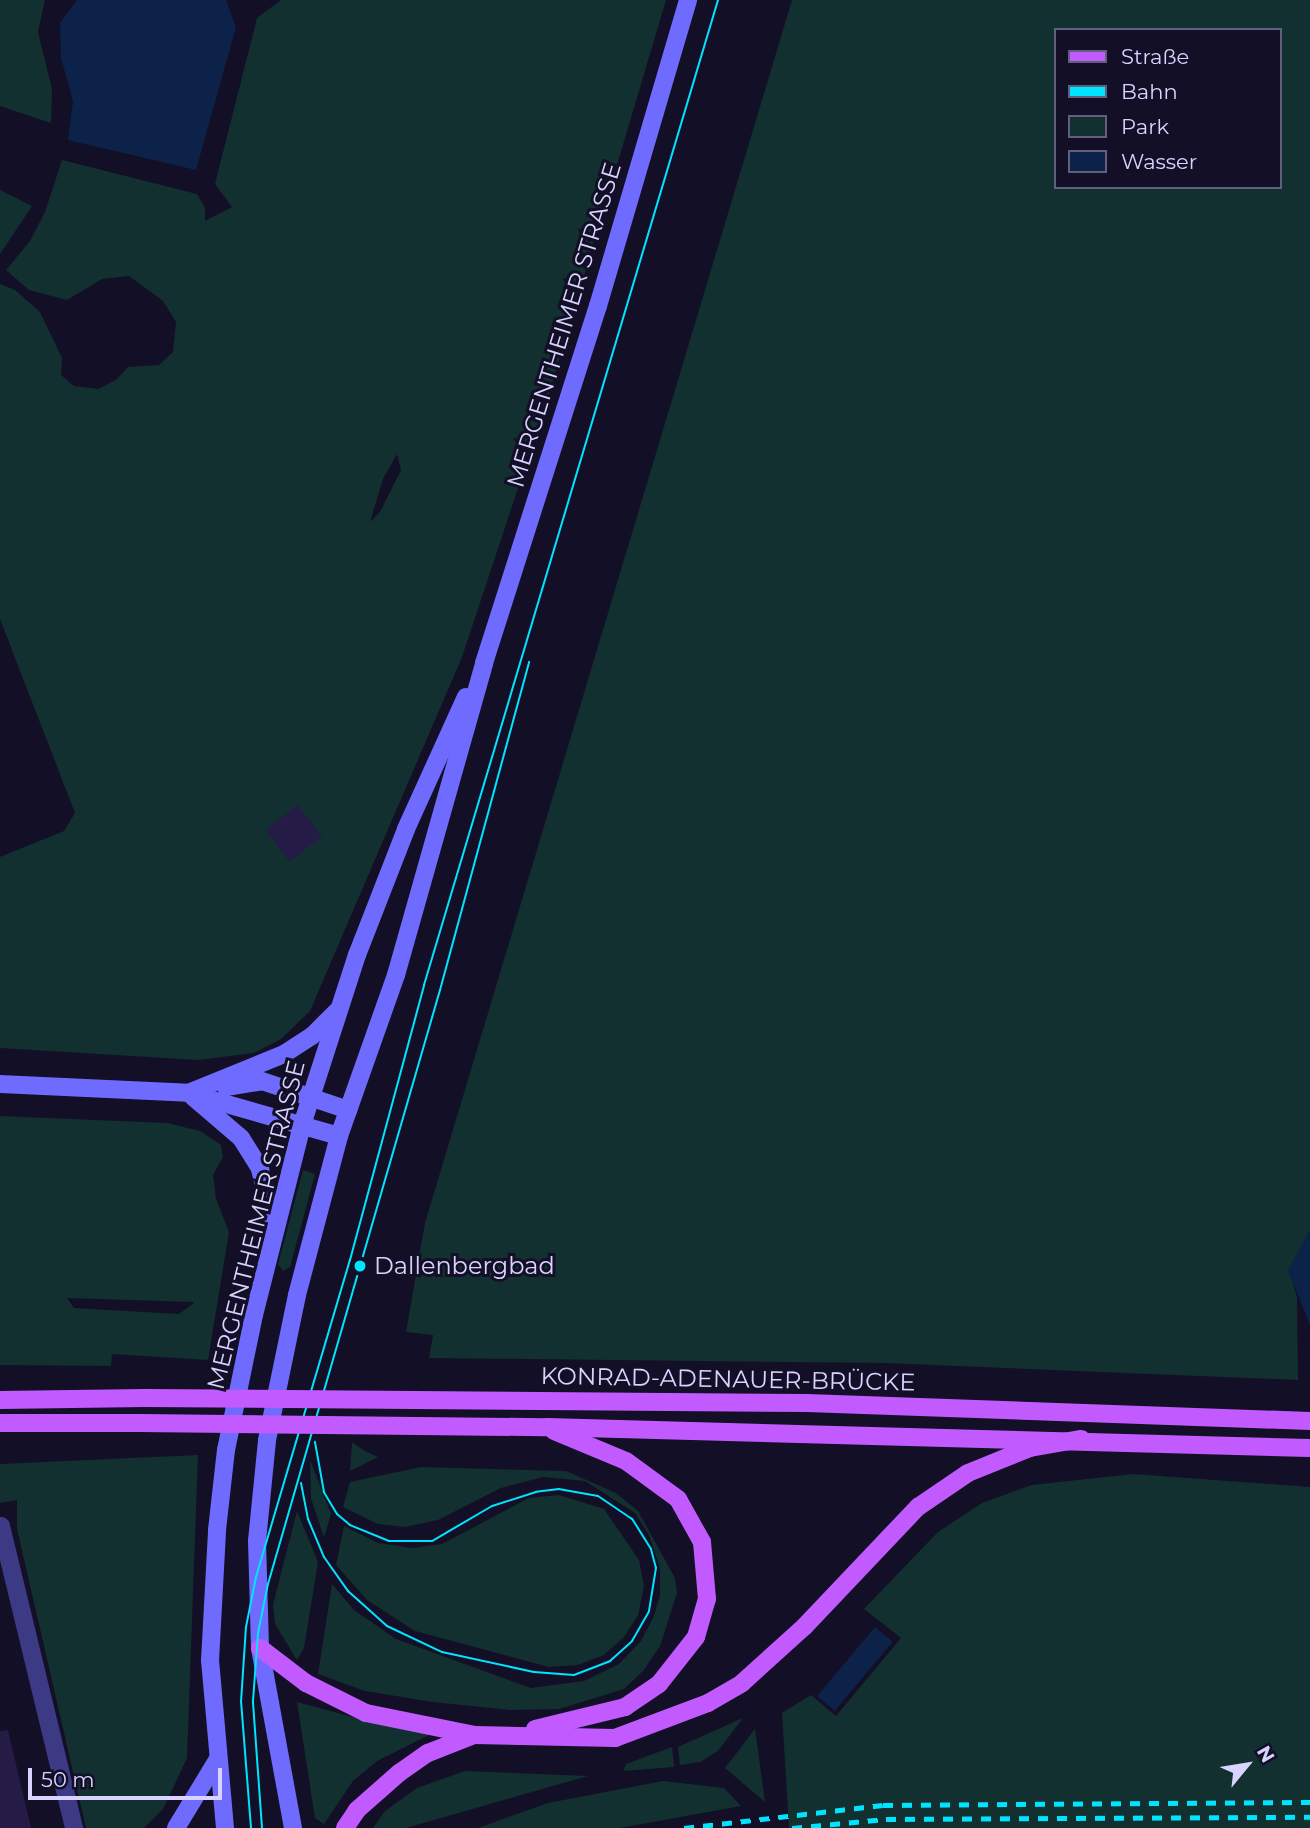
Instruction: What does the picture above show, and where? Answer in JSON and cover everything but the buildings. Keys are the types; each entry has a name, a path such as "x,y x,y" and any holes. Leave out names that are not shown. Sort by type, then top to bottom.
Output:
{"main road":[{"name":"MERGENTHEIMER STRASSE","path":"293,1828 260,1648 257,1541 267,1440 297,1295 339,1136 396,975 484,663 598,306 688,0"},
{"name":"MERGENTHEIMER STRASSE","path":"225,1828 210,1661 217,1530 226,1450 266,1268 302,1125 339,1008 406,829 484,663"},
{"path":"188,1093 284,1054 312,1036 339,1008"},
{"path":"188,1093 262,1081 348,1110"},
{"path":"6,1084 108,1086 188,1093 339,1136"},
{"path":"188,1093 241,1138 260,1169 270,1212 266,1268"},
{"name":"KONRAD-ADENAUER-BRÜCKE","path":"0,1400 145,1398 807,1402 1310,1421"},
{"path":"0,1423 547,1427 1081,1439 1310,1448"},
{"path":"511,1734 625,1707 668,1675 696,1637 707,1599 707,1561 695,1526 678,1499 640,1469 547,1427"},
{"path":"260,1648 306,1683 366,1713 474,1734 615,1738 708,1703 768,1663 871,1553 937,1493 1004,1456 1081,1439"},
{"path":"345,1828 357,1810 399,1773 428,1753 474,1734"},
{"path":"176,1828 218,1759"}],"street":[{"path":"1,1526 74,1828"}],"green space":[{"path":"0,0 45,0 38,32 52,89 51,123 0,106"},
{"path":"281,0 666,0 545,407 462,657 310,1011 281,1039 254,1053 198,1060 0,1048 0,857 64,831 75,813 0,619 0,284 15,290 40,312 62,358 61,375 74,386 98,389 116,380 128,367 159,365 173,352 176,322 163,301 129,276 102,279 67,300 29,290 6,270 30,241 45,212 62,160 197,194 205,208 205,221 232,207 215,184 257,18","holes":["397,454 401,470 380,512 370,522 383,479"]},
{"path":"792,0 1310,0 1310,1230 1289,1270 1297,1297 1298,1380 885,1363 429,1358 433,1335 406,1332 425,1223"},
{"path":"0,190 32,206 0,254"},
{"path":"0,1116 167,1123 200,1131 221,1145 223,1157 213,1175 216,1199 229,1232 208,1360 112,1354 111,1366 0,1365","holes":["67,1298 193,1302 179,1314 74,1308"]},
{"path":"303,1170 315,1174 290,1267 283,1271 278,1264"},
{"path":"352,1442 363,1450 378,1457 350,1471"},
{"path":"198,1455 187,1758 163,1809 144,1828 86,1828 17,1529 17,1500 0,1503 0,1464"},
{"path":"310,1460 331,1514 324,1538 311,1498"},
{"path":"421,1467 566,1471 616,1493 638,1511 675,1578 677,1593 660,1646 644,1670 624,1689 559,1709 510,1710 365,1691 318,1674 332,1584 354,1610 396,1639 531,1688 584,1681 619,1664 641,1641 654,1616 660,1595 660,1568 649,1535 635,1513 585,1481 543,1477 501,1488 438,1520 405,1527 378,1524 343,1507 350,1482"},
{"path":"1133,1474 1310,1487 1310,1828 789,1828 782,1713 811,1695 836,1716 901,1638 864,1609 938,1532 982,1503 1032,1485"},
{"path":"559,1495 604,1509 639,1560 644,1586 638,1615 624,1637 604,1655 578,1665 549,1667 415,1631 367,1600 336,1565 344,1526 378,1543 412,1548 442,1544 529,1498"},
{"path":"297,1511 318,1562 304,1648 297,1660 275,1624 273,1605"},
{"path":"297,1702 367,1721 435,1732 377,1761 353,1781 324,1824 315,1818"},
{"path":"743,1718 718,1751 700,1762 680,1765 678,1747"},
{"path":"755,1729 765,1802 725,1768"},
{"path":"672,1747 674,1767 623,1771 626,1764"},
{"path":"465,1771 588,1776 406,1828 373,1828 385,1811 417,1788"},
{"path":"663,1781 724,1788 741,1806 620,1828 478,1828 548,1803"}],"water":[{"path":"77,0 226,0 236,27 196,170 68,140 73,101 61,58 60,23"},
{"path":"1310,1230 1310,1325 1288,1270"},
{"path":"875,1627 893,1642 835,1711 817,1696"}],"tram line":[{"path":"251,1828 241,1702 246,1627 256,1577 350,1260 424,985 718,0"},
{"path":"262,1828 253,1701 258,1633 268,1584 440,990 529,662"},
{"path":"301,1483 308,1519 324,1557 348,1591 387,1626 442,1652 534,1672 574,1675 610,1661 632,1641 649,1611 656,1568 651,1549 632,1519 598,1496 559,1489 536,1492 492,1506 432,1541 389,1541 350,1525 337,1514 324,1492 315,1442"}],"railway":[{"path":"684,1828 883,1805 1310,1802"},
{"path":"792,1828 886,1819 1310,1817"}],"place":[{"name":"Dallenbergbad","path":"360,1266"}]}
